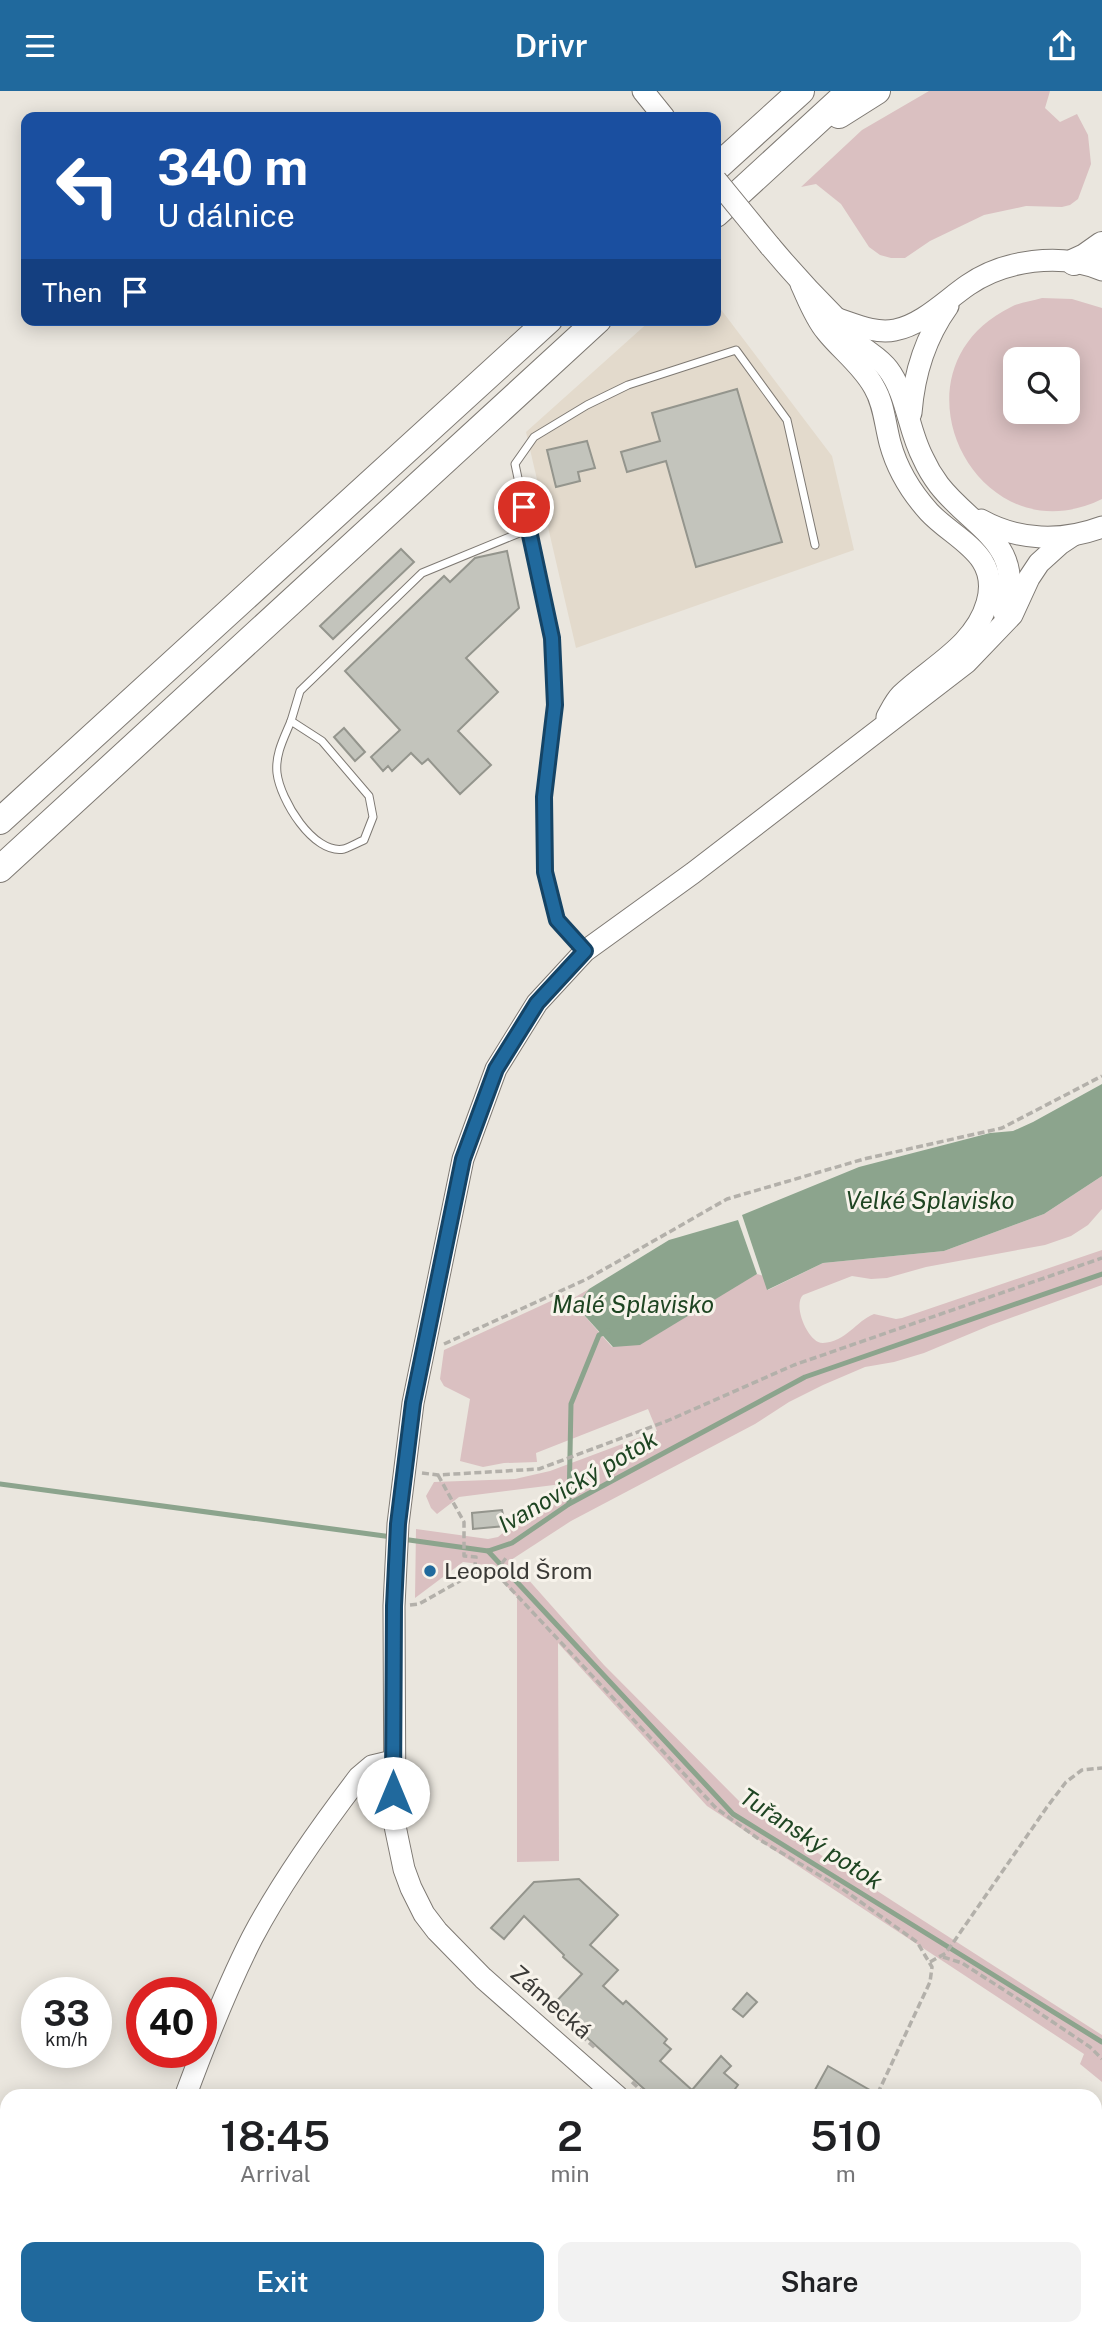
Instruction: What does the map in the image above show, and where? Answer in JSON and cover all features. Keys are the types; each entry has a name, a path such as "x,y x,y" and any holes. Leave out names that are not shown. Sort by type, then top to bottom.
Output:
{"highway":[{"path":"721,164 801,91"},
{"path":"721,208 850,91"},
{"path":"772,162 877,91"},
{"path":"1074,262 1102,245"},
{"path":"0,821 542,326"},
{"path":"0,869 591,326"}],"street":[{"path":"643,91 660,112"},
{"path":"721,186 801,284 860,346 879,358 890,371 899,388 921,454 939,485 993,539 1001,551 1009,575 1008,601 994,633"},
{"path":"836,319 864,328 894,331 918,321 978,279 1008,266 1050,260 1074,262 1102,270"},
{"path":"801,284 823,329 862,369 876,389 885,414 890,443 907,483 937,519 979,554 987,574 988,598 979,621 945,660 899,697 879,730"},
{"path":"911,425 913,391 925,347 932,330 959,292"},
{"path":"967,512 1007,531 1042,537 1072,536 1102,527"},
{"name":"Zámecká","path":"623,2088 450,1946 424,1913 404,1868 394,1826 394,1606 398,1524 413,1403 463,1159 496,1069 537,1003 585,951 693,873 966,663 1012,615 1034,569 1048,554 1072,536"},
{"path":"188,2089 238,1967 295,1865 359,1777 372,1766 393,1761"}],"lane":[{"path":"585,951 557,920 545,872 544,797 555,705 552,638 515,464 534,437 587,405 628,385 736,350 787,420 815,545"},
{"path":"291,721 322,741 369,796 373,817 363,840 342,850 321,844 293,816 277,773 279,747 291,721 300,691 422,573 529,529"}],"path":[{"path":"427,1341 447,1344 587,1279 727,1199 864,1159 1002,1128 1102,1076"},
{"path":"405,1470 438,1475 538,1469 667,1421 794,1365 1102,1258"},
{"path":"438,1475 464,1522 464,1556 475,1557 474,1573"},
{"path":"394,1606 419,1604 474,1573 495,1572 506,1558"},
{"path":"495,1572 716,1808 760,1840 841,1888 917,1942 930,1962 930,1982 880,2089"},
{"path":"930,1962 944,1955 958,1937 1066,1782 1082,1770 1102,1767"},
{"path":"944,1955 962,1963 1032,2008 1090,2047 1102,2059"},
{"path":"527,1986 600,2053"}],"shaded area":[{"path":"929,91 1050,91 1045,108 1060,122 1077,114 1088,135 1091,164 1078,199 1062,207 1026,206 984,215 930,241 905,258 880,255 869,247 841,204 816,184 801,187 862,130"},
{"path":"1042,298 1072,299 1102,308 1102,499 1057,511 1016,504 984,482 961,450 950,412 953,372 973,336 1011,307"},
{"path":"721,310 832,456 854,550 576,648 526,432 644,326 721,326"},
{"path":"1102,1176 1102,1209 1088,1225 1071,1236 1045,1245 926,1267 887,1278 852,1276 803,1295 800,1307 808,1331 818,1342 823,1343 838,1339 874,1314 902,1318 1102,1250 1102,1285 991,1325 924,1353 865,1367 823,1385 571,1521 511,1560 604,1665 743,1805 1102,2035 1102,2082 1080,2064 1084,2054 707,1806 558,1643 559,1861 517,1862 517,1597 486,1565 463,1562 415,1598 416,1529 488,1539 498,1537 562,1484 459,1497 437,1514 426,1496 434,1482 515,1479 550,1471 657,1431 648,1409 536,1453 537,1462 483,1467 460,1461 470,1399 444,1386 440,1379 444,1350 564,1295 565,1303 589,1289 576,1306 612,1347 757,1274 764,1276 768,1290 823,1263 944,1251 1044,1214"}],"water":[{"name":"Velké Splavisko","path":"1102,1084 1102,1176 1044,1214 944,1251 823,1263 767,1290 742,1215 859,1167 990,1133 1013,1131"},
{"name":"Malé Splavisko","path":"738,1220 757,1274 640,1345 613,1347 576,1306 589,1289 669,1240"}],"building":[{"path":"737,389 782,542 696,567 666,461 627,472 621,452 660,441 652,413"},
{"path":"587,441 595,468 578,472 580,481 556,487 547,450"},
{"path":"401,549 414,562 333,639 320,626"},
{"path":"507,551 519,608 466,658 498,692 458,731 491,765 460,794 428,759 422,764 411,753 392,771 388,766 383,771 371,757 400,730 345,671 444,576 450,582 475,558"},
{"path":"344,728 365,752 355,761 334,737"},
{"path":"502,1510 505,1526 473,1529 472,1513"},
{"path":"579,1879 618,1915 590,1945 618,1970 603,1986 623,2004 626,2001 667,2039 664,2043 671,2049 660,2061 691,2089 644,2089 552,2006 582,1974 524,1916 504,1939 491,1928 534,1882"},
{"path":"747,1993 757,2002 743,2017 733,2009"},
{"path":"721,2056 731,2066 724,2073 738,2085 735,2089 693,2089"},
{"path":"828,2066 868,2089 815,2089"}],"waterway":[{"name":"Ivanovický potok","path":"402,1539 488,1551 512,1543 569,1504 805,1377 1102,1274"},
{"path":"569,1504 571,1404 599,1335 608,1331"},
{"name":"Ivanovický potok","path":"0,1484 392,1537"},
{"name":"Tuřanský potok","path":"488,1551 733,1814 1102,2042"}],"place":[{"name":"Leopold Šrom","path":"430,1571"}],"route":[{"path":"393,1793 394,1606 398,1524 413,1403 463,1159 496,1069 537,1003 585,951 557,920 545,872 544,797 555,705 552,638 524,507"}]}
